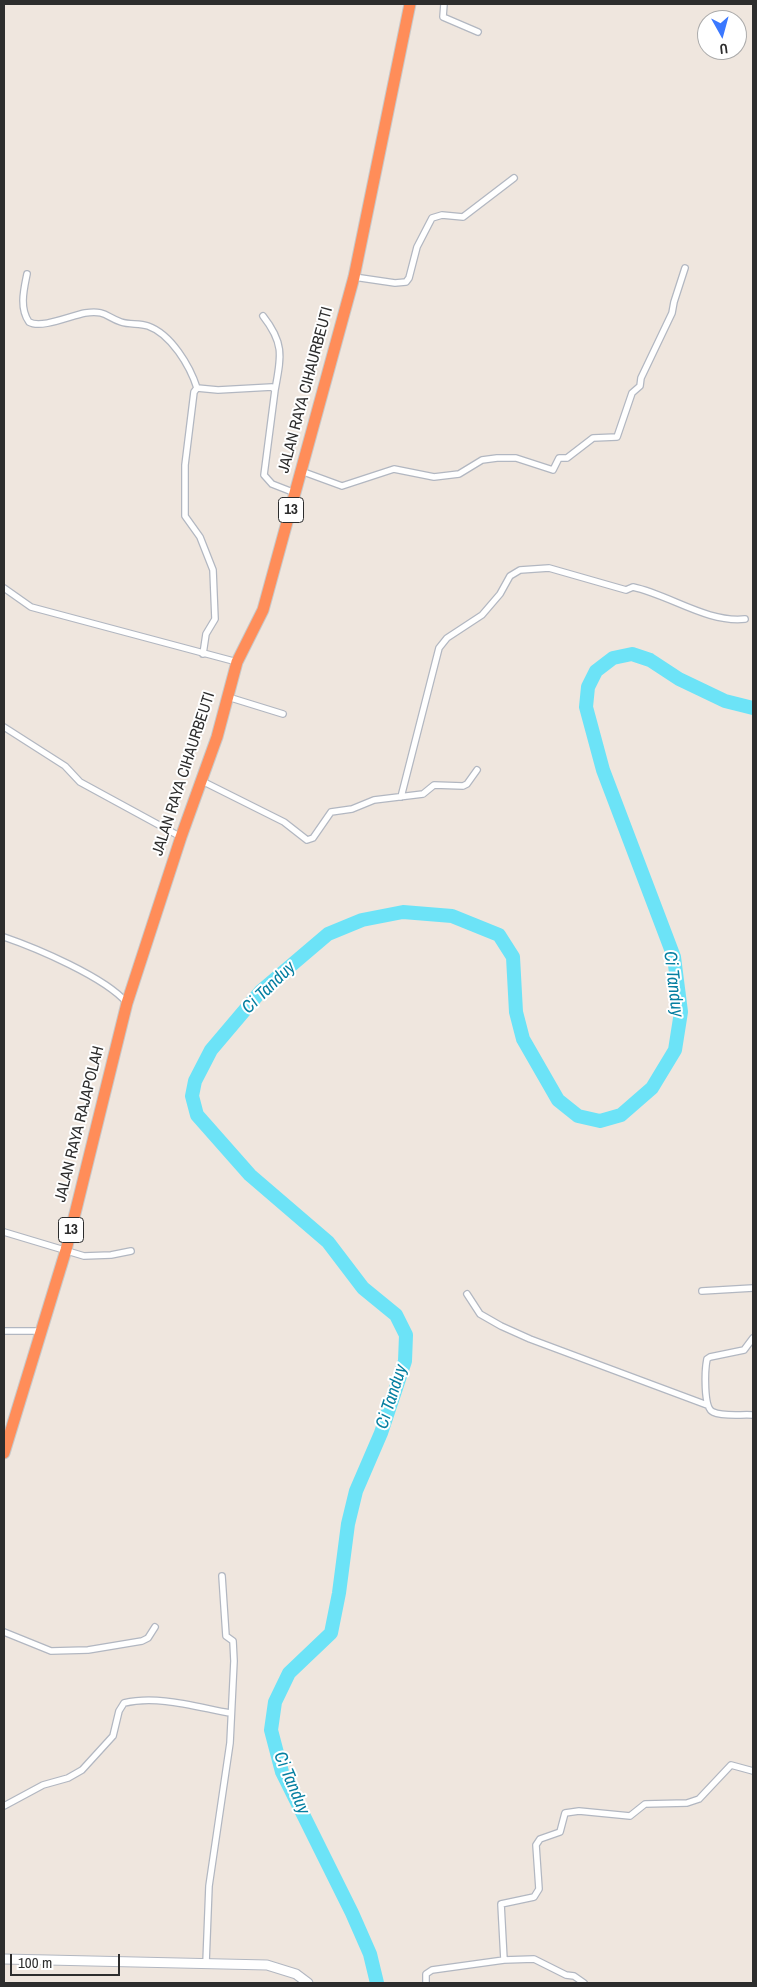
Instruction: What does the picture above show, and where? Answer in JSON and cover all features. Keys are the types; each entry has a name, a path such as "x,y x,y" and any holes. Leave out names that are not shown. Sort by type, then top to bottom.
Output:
{"highway":[{"name":"JALAN RAYA CIHAURBEUTI","path":"126,1003 200,780 217,737 237,662 263,610 354,277 410,4"},
{"name":"JALAN RAYA RAJAPOLAH","path":"4,1453 66,1249 126,1003"}],"main road":[{"path":"4,1959 267,1965 296,1974 308,1983"}],"street":[{"path":"444,4 443,16 478,32"},
{"path":"354,277 395,283 406,282 410,278 418,244 432,218 442,215 463,217 514,178"},
{"path":"301,471 342,486 394,469 434,477 459,474 482,460 497,458 516,458 553,470 559,458 567,458 593,438 617,437 632,393 640,386 641,378 672,313 685,268"},
{"path":"27,274 23,295 26,316 29,322 39,325 87,313 103,313 124,323 150,327 182,355 192,371 197,388 194,392 185,464 185,516 200,538 213,570 215,619 206,634 203,654"},
{"path":"263,316 276,332 280,343 280,366 264,475 272,484 295,493"},
{"path":"197,388 218,390 272,387 275,390"},
{"path":"400,797 439,648 447,638 482,615 516,571 553,569 583,580 626,590 633,587 653,592 729,620 745,619"},
{"path":"4,588 31,607 237,662"},
{"path":"227,697 283,714"},
{"path":"4,727 65,766 80,782 181,837"},
{"path":"200,780 284,822 307,840 313,838 331,812 352,809 374,800 423,794 434,785 466,785 477,770"},
{"path":"4,937 35,948 90,977 126,1003"},
{"path":"4,1232 66,1249 84,1256 97,1257 131,1250"},
{"path":"702,1291 753,1288"},
{"path":"467,1294 480,1314 501,1326 530,1339 707,1405"},
{"path":"4,1331 42,1331"},
{"path":"753,1338 744,1350 713,1355 707,1359 707,1405 710,1410 716,1413 753,1415"},
{"path":"206,1963 209,1886 230,1743 230,1713 235,1648 233,1641 226,1636 222,1576"},
{"path":"4,1632 51,1652 88,1650 142,1641 148,1638 155,1627"},
{"path":"4,1806 43,1785 68,1778 82,1770 108,1744 117,1725 119,1711 124,1703 134,1701 169,1702 230,1713"},
{"path":"504,1960 501,1904 534,1897 539,1889 536,1844 540,1839 560,1832 565,1813 579,1811 630,1816 645,1804 686,1802 699,1799 730,1765 753,1771"},
{"path":"426,1983 426,1974 432,1970 504,1960 534,1958 561,1973 574,1976 584,1983"}],"waterway":[{"name":"Ci Tanduy","path":"377,1983 370,1954 352,1913 282,1772 271,1730 275,1702 289,1673 331,1633 339,1593 348,1524 356,1491 381,1433 405,1361 406,1335 396,1315 363,1288 328,1242 250,1175 197,1115 192,1096 195,1081 211,1050 261,991 328,934 362,920 403,912 452,916 499,935 513,957 516,1012 523,1039 558,1100 578,1116 600,1121 621,1115 652,1088 675,1050 681,1012 674,957 603,770 586,707 588,687 596,671 613,658 632,654 650,660 679,679 725,701 753,708"}]}
